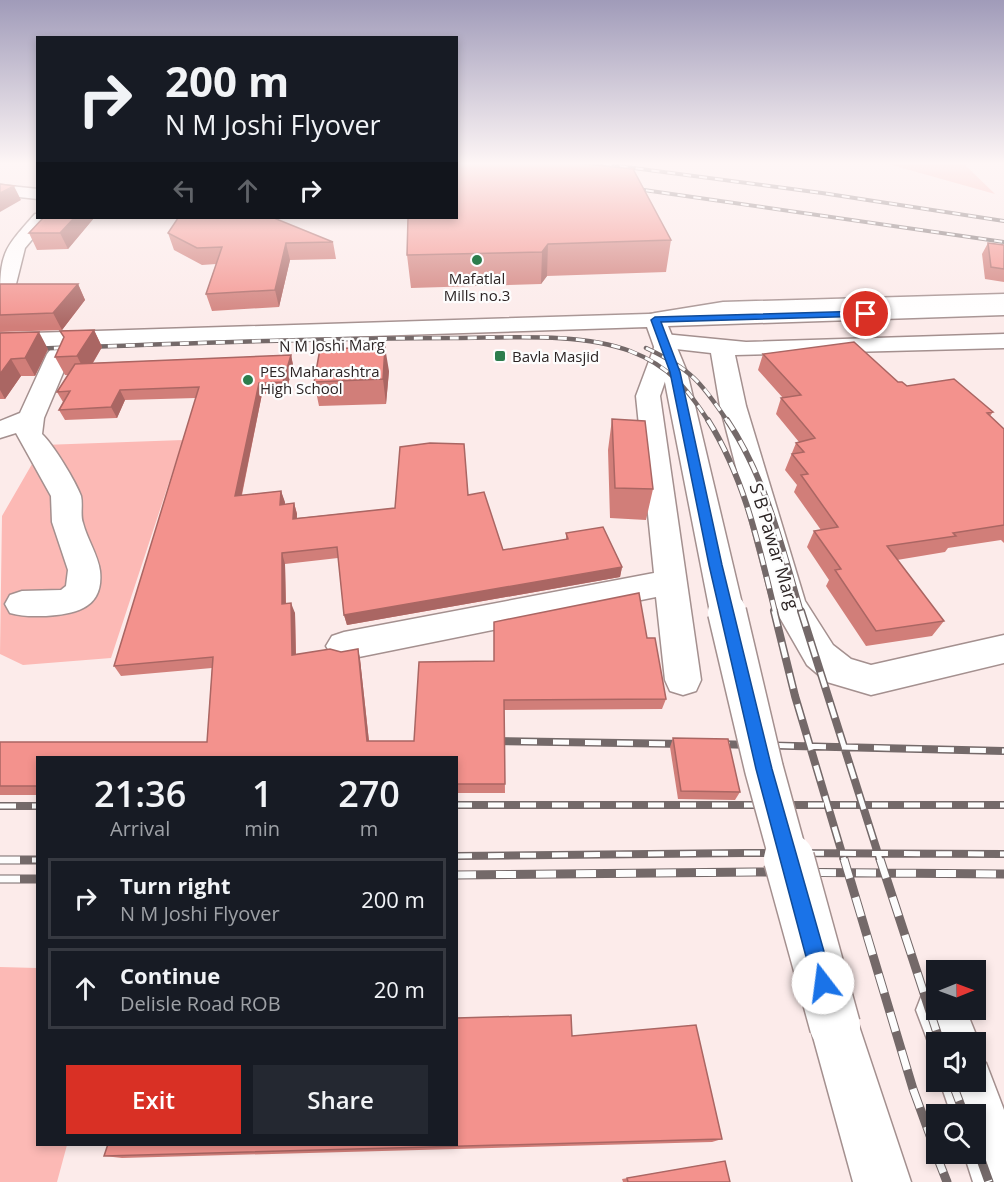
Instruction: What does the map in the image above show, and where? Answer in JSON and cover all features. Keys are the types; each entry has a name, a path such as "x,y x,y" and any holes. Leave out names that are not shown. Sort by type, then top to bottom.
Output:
{"street":[{"path":"2,288 16,247 40,219"},
{"path":"683,680 648,396 665,345 723,308 1004,300"},
{"path":"665,345 730,334 1004,309"},
{"path":"730,334 1004,330"},
{"path":"730,334 746,350 1004,341"},
{"name":"S B Pawar Marg","path":"730,334 733,406 789,604 820,655 840,671 871,680 1004,649"},
{"name":"N M Joshi Marg","path":"0,341 665,345"},
{"name":"N M Joshi Marg","path":"0,356 348,344 665,345"},
{"path":"665,345 764,769 834,1026 882,1182"},
{"path":"22,604 69,602 82,591 84,570 67,522 66,496 39,446 29,435 31,418 59,354"},
{"path":"0,430 31,418"},
{"path":"344,646 671,582"},
{"path":"970,1092 1002,1182"}],"shaded area":[{"path":"183,440 111,658 23,665 0,654 2,516 43,445"},
{"path":"0,967 36,968 36,1146 67,1146 57,1182 0,1182"}],"building":[{"path":"659,217 671,240 548,244 542,252 407,255 408,219"},
{"path":"42,219 73,219 60,233 29,233"},
{"path":"177,219 276,219 333,242 286,243 275,290 206,294 222,247 197,248 168,233"},
{"path":"988,243 1004,245 1004,269 991,267"},
{"path":"0,284 78,284 53,313 0,315"},
{"path":"94,330 77,356 55,357 64,337 60,331"},
{"path":"39,332 25,358 11,359 0,374 0,333"},
{"path":"854,342 898,382 907,386 954,379 993,412 987,413 1004,429 1004,525 953,533 956,536 887,546 944,621 876,631 835,570 841,569 814,531 838,527 801,475 808,474 792,454 804,452 796,443 815,438 781,398 801,395 763,354"},
{"path":"385,347 383,379 314,382 320,349"},
{"path":"291,355 283,382 259,383 235,496 281,491 280,505 294,503 293,519 395,508 400,447 430,443 464,444 468,495 484,492 503,550 568,539 566,533 603,527 622,567 344,615 337,547 282,553 282,604 291,603 292,655 330,649 341,652 358,649 367,741 414,741 419,662 494,661 494,622 639,593 647,638 655,638 666,699 504,700 505,784 458,784 458,756 36,756 36,786 0,786 0,742 207,742 213,657 114,666 199,387 120,390 111,407 59,410 70,391 57,392 75,364"},
{"path":"612,419 645,421 653,489 615,488"},
{"path":"673,738 728,739 740,792 681,791"},
{"path":"571,1015 572,1036 696,1025 722,1139 104,1156 107,1146 458,1146 458,1018"},
{"path":"725,1161 730,1182 628,1182 627,1178"}],"railway":[{"path":"832,217 1004,242"},
{"path":"979,217 1004,221"},
{"path":"0,350 341,339 520,337 589,341 630,351 656,364 676,379 709,422"},
{"path":"646,348 674,363 694,378 728,422"},
{"path":"708,420 721,442 741,489 757,538 775,612"},
{"path":"727,420 741,442 763,489 801,612"},
{"path":"774,611 810,746"},
{"path":"801,611 844,747"},
{"path":"489,741 687,744"},
{"path":"714,744 810,746"},
{"path":"810,746 844,747"},
{"path":"810,746 828,805"},
{"path":"844,747 1004,751"},
{"path":"844,747 863,805"},
{"path":"458,805 828,805"},
{"path":"828,805 863,805"},
{"path":"828,805 842,853"},
{"path":"863,805 1004,805"},
{"path":"863,805 878,854"},
{"path":"0,806 36,806"},
{"path":"458,856 842,853"},
{"path":"842,853 878,854"},
{"path":"842,853 844,860"},
{"path":"878,854 1004,854"},
{"path":"878,854 880,860"},
{"path":"844,859 848,873"},
{"path":"880,859 885,873"},
{"path":"0,860 36,860"},
{"path":"458,875 848,873"},
{"path":"848,873 885,873"},
{"path":"848,873 913,1089 926,1125"},
{"path":"885,873 1004,874"},
{"path":"885,873 937,1032"},
{"path":"0,879 36,879"},
{"path":"956,1092 960,1104"},
{"path":"940,1164 947,1182"},
{"path":"983,1164 989,1182"}],"place":[{"name":"Mafatlal Mills no.3","path":"477,260"},
{"name":"Bavla Masjid","path":"500,356"},
{"name":"PES Maharashtra High School","path":"248,380"}],"route":[{"path":"823,983 764,769 716,565 675,372 655,320 866,314"}]}
